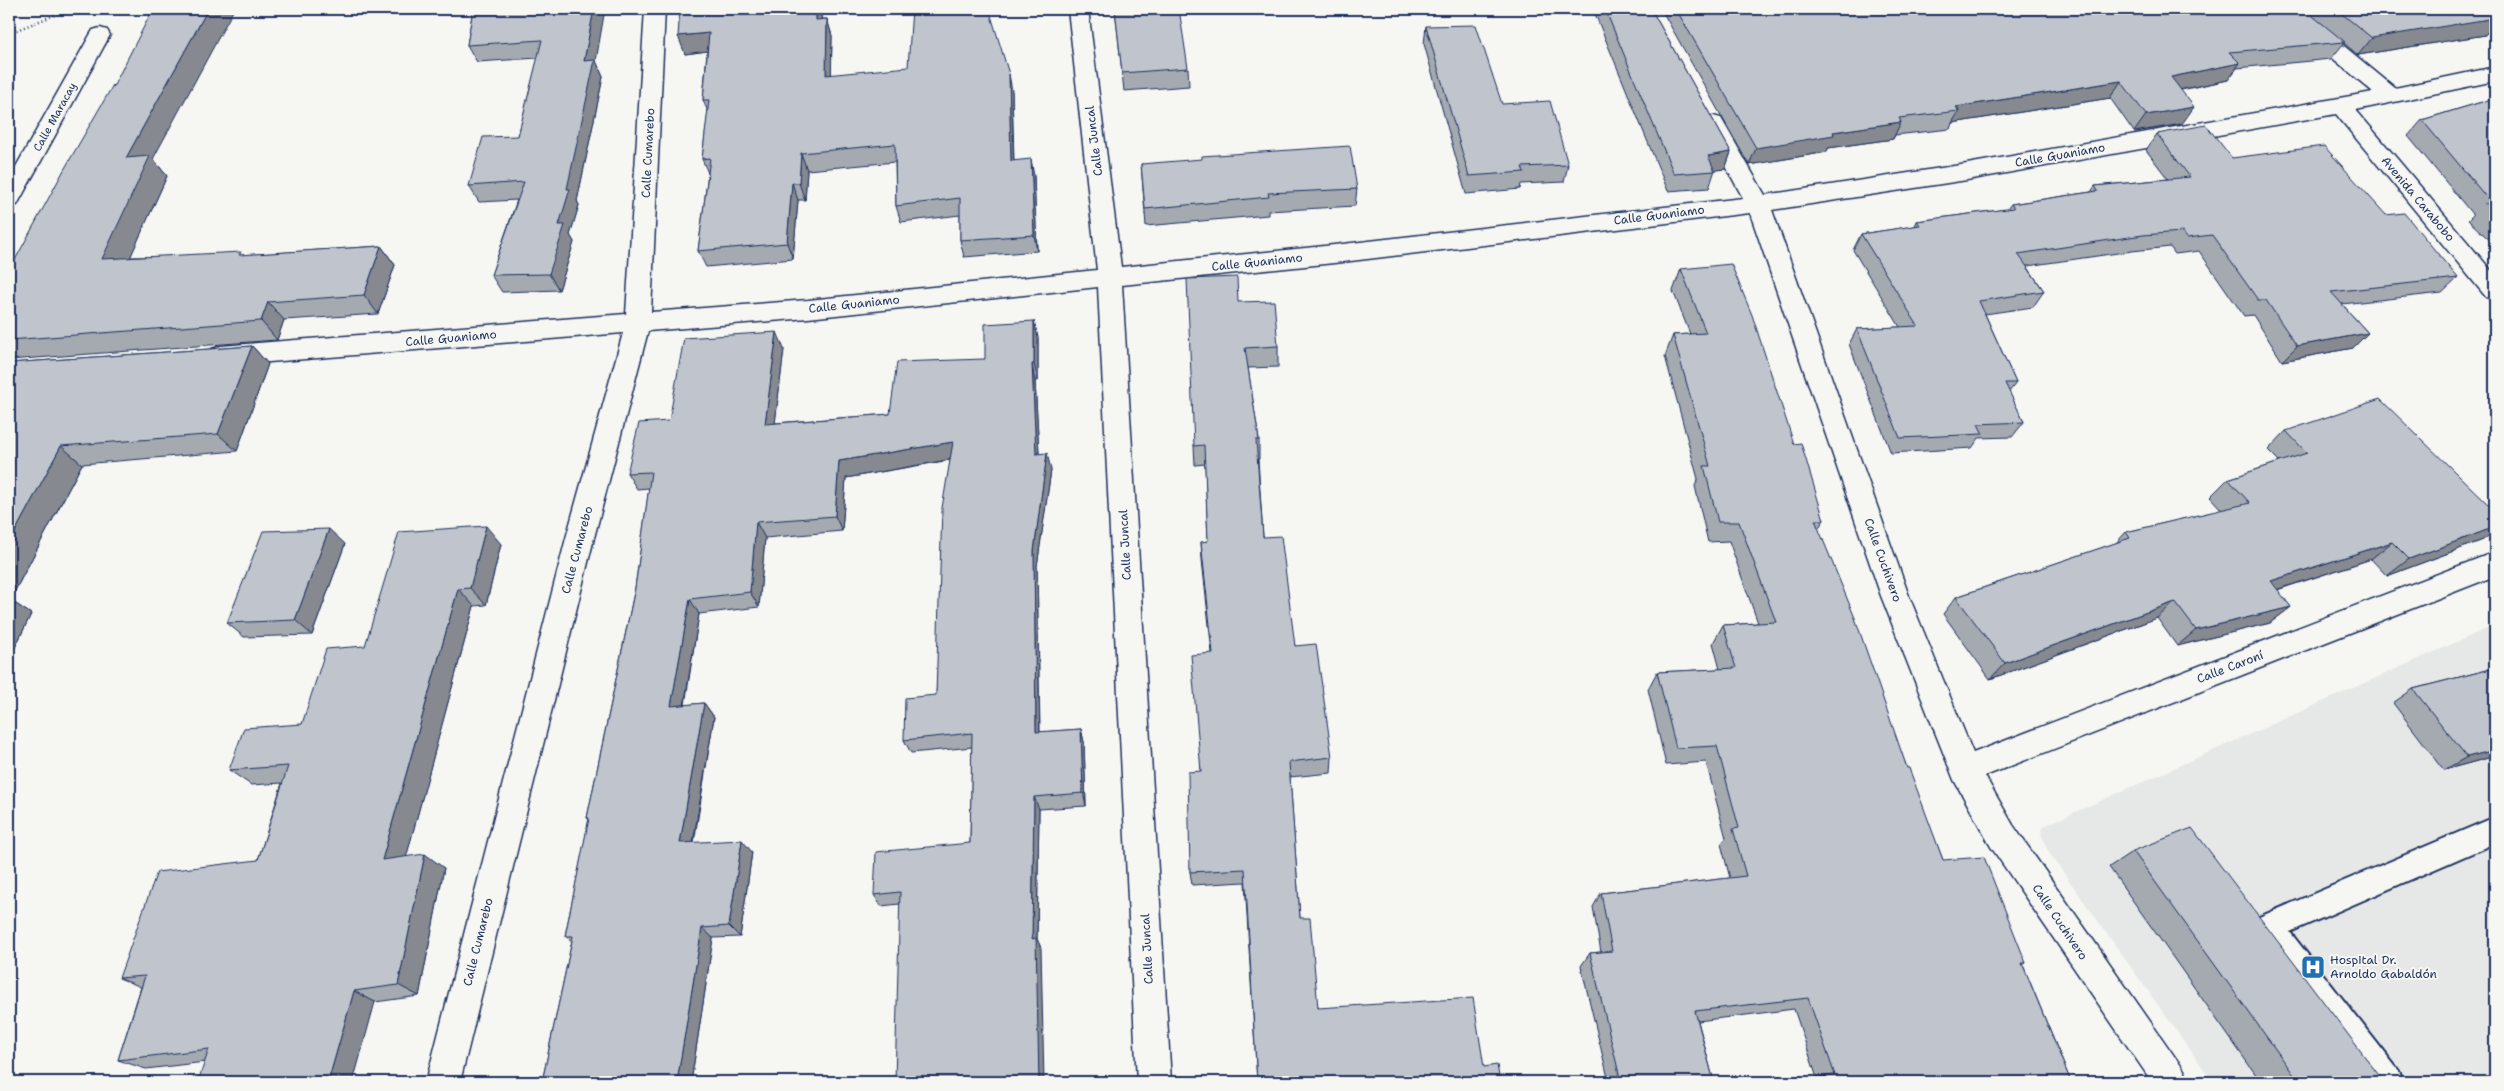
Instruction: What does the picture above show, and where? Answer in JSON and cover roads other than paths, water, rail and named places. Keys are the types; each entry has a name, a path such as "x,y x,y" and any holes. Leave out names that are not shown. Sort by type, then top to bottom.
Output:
{"street":[{"name":"Calle Cumarebo","path":"443,1082 580,538 638,322 655,9"},
{"name":"Calle Juncal","path":"1078,9 1110,277 1154,1082"},
{"path":"2287,9 2392,97"},
{"name":"Calle Maracay","path":"9,198 100,35"},
{"name":"Calle Guaniamo","path":"200,358 808,309 1758,204 1977,170 2341,106 2392,97 2495,74"},
{"name":"Calle Cuchivero","path":"1701,102 1758,204 1896,596 1965,770 2007,844 2172,1082"},
{"name":"Avenida Carabobo","path":"2341,106 2495,292"},
{"name":"Calle Caroní","path":"1965,770 2495,564"}],"lane":[{"path":"2388,1082 2269,927 2495,830"}],"place":[{"name":"Hospital Dr. Arnoldo Gabaldón","path":"2313,967"}]}
